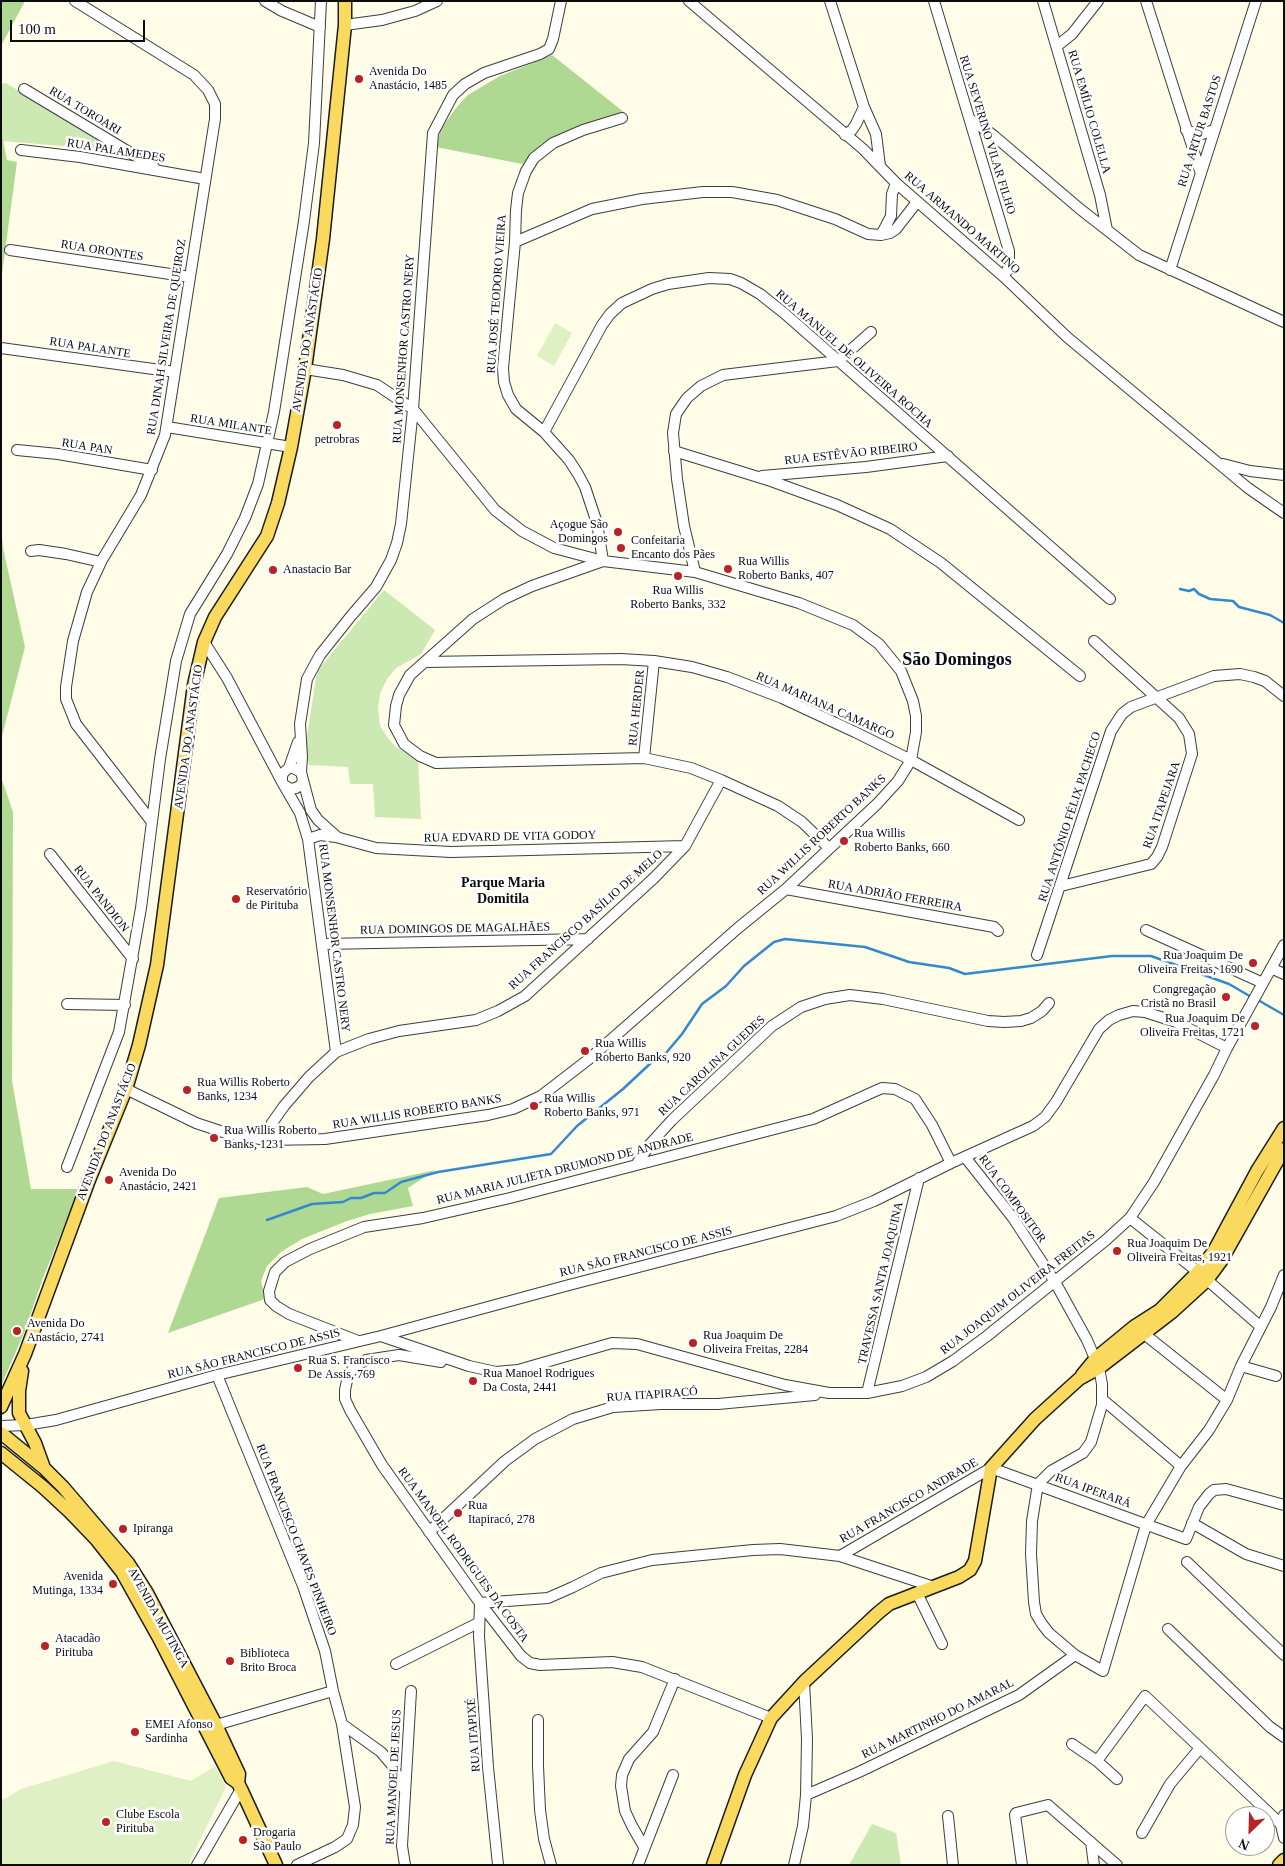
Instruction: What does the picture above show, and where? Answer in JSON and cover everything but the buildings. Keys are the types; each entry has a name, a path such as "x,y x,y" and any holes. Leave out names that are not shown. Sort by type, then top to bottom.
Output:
{"main road":[{"name":"AVENIDA DO ANASTÁCIO","path":"1,1407 25,1354 89,1180 126,1089 139,1045 157,965 194,684 204,642 215,617 267,536 278,503 291,447 305,369 322,239 345,25 345,1"},
{"path":"1203,1276 1214,1251 1257,1171 1284,1128"},
{"path":"713,1865 745,1775 771,1718 804,1682 878,1612 889,1604 959,1577 973,1566 991,1468 1005,1450 1035,1419 1079,1379 1139,1330 1172,1312 1203,1276 1221,1261 1284,1149"},
{"name":"AVENIDA DO ANASTÁCIO","path":"25,1354 18,1407 44,1468"},
{"name":"AVENIDA MUTINGA","path":"1,1433 44,1468 63,1487 128,1563 147,1593 216,1725 239,1774 240,1786 276,1865"},
{"path":"5,1456 32,1471 44,1468"},
{"name":"AVENIDA MUTINGA","path":"5,1456 70,1512 96,1539 122,1572 162,1644 231,1778 240,1786"},
{"path":"1279,1865 1284,1860"}],"street":[{"name":"RUA DINAH SILVEIRA DE QUEIROZ","path":"74,1 194,75 208,90 215,104 215,119 166,435 141,494 101,562 87,592 67,670 66,698 76,724 152,822"},
{"path":"265,1 282,11 320,27"},
{"name":"AVENIDA DO ANASTÁCIO","path":"67,1167 119,1032 133,959 176,660 190,614 227,554 245,518 258,484 274,412 314,143 321,1"},
{"path":"345,25 382,20 415,11 437,1"},
{"name":"RUA MONSENHOR CASTRO NERY","path":"302,776 300,724 307,679 320,655 376,587 391,560 401,524 413,409 433,133 453,95 465,84 484,73 540,54 548,48 553,39 561,1"},
{"name":"RUA ARMANDO MARTINO","path":"689,1 880,166 917,202 1004,276 1068,337 1248,488 1284,513"},
{"path":"830,1 864,107 876,134 880,166"},
{"name":"RUA SEVERINO VILAR FILHO","path":"934,1 1009,251 1009,266 1004,276"},
{"name":"RUA EMÍLIO COLELLA","path":"1043,1 1100,194 1107,230"},
{"path":"1057,46 1072,34 1098,1"},
{"path":"1146,1 1200,171"},
{"name":"RUA ARTUR BASTOS","path":"1170,270 1200,171 1256,1"},
{"name":"RUA TOROARI","path":"24,89 158,170"},
{"path":"844,135 852,130 864,107"},
{"name":"RUA JOSÉ TEODORO VIEIRA","path":"603,561 597,524 585,487 569,460 544,432 516,409 508,395 504,382 504,353 518,193 526,171 534,158 553,142 622,118"},
{"path":"970,119 993,135 1139,255 1284,322"},
{"path":"1186,130 1199,135 1214,130"},
{"name":"RUA PALAMEDES","path":"21,150 80,157 205,179"},
{"path":"881,235 891,216 892,194 896,183"},
{"path":"515,242 592,209 642,199 702,192 732,192 777,200 834,219 868,234 881,235 896,229 917,202"},
{"name":"RUA ORONTES","path":"10,250 190,278"},
{"name":"RUA MANUEL DE OLIVEIRA ROCHA","path":"544,432 610,314 622,303 634,296 668,284 689,280 722,278 741,282 780,309 1110,599"},
{"path":"695,572 681,507 673,433 676,414 687,398 701,386 722,375 838,361 870,332"},
{"name":"RUA PALANTE","path":"1,348 175,372"},
{"name":"RUA WILLIS ROBERTO BANKS","path":"126,1089 196,1123 226,1133 266,1140 325,1139 488,1116 513,1109 541,1096 589,1059 738,928 786,889 828,848 866,815 898,781 911,760 916,732 916,716 913,701 900,670 879,644 853,625 799,603 695,572 603,561 554,548 522,531 495,510 413,409 377,385 343,375 305,369"},
{"name":"RUA MILANTE","path":"166,427 291,447"},
{"name":"RUA PAN","path":"17,450 58,454 152,470"},
{"path":"674,452 757,477 837,505 890,529 941,563 1080,676"},
{"name":"RUA ESTÊVÃO RIBEIRO","path":"757,477 866,467 948,456"},
{"path":"1219,463 1250,471 1284,475"},
{"path":"1248,488 1246,481 1250,471"},
{"path":"30,551 39,550 66,554 101,562"},
{"path":"603,561 532,586 504,599 473,618 410,675 396,706 394,725 404,744 420,756 436,762 644,758 691,768 778,806 802,822 828,848"},
{"name":"RUA ITAPEJARA","path":"1061,886 1151,864 1157,857 1180,795 1192,754 1189,734 1179,718 1094,641"},
{"path":"204,642 223,672 284,784 290,789 296,788 301,785 302,776 294,768 288,769 282,777 284,784"},
{"name":"RUA MARIANA CAMARGO","path":"425,662 621,659 654,661 701,669 782,698 855,732 911,760 1020,820"},
{"name":"RUA HERDER","path":"644,758 654,661"},
{"name":"RUA ANTÔNIO FÉLIX PACHECO","path":"1037,955 1111,731 1122,714 1131,707 1214,676 1240,674 1265,681 1284,696"},
{"name":"RUA MONSENHOR CASTRO NERY","path":"288,769 300,737"},
{"path":"268,755 288,769"},
{"name":"RUA EDVARD DE VITA GODOY","path":"302,776 311,810 318,820 336,837"},
{"name":"RUA FRANCISCO BASÍLIO DE MELO","path":"266,1140 272,1123 284,1106 309,1077 336,1052 369,1039 399,1031 476,1020 498,1011 525,996 654,878 685,846 722,780"},
{"name":"RUA MONSENHOR CASTRO NERY","path":"284,784 306,826 336,1052"},
{"name":"RUA MONSENHOR CASTRO NERY","path":"306,826 311,810"},
{"name":"RUA EDVARD DE VITA GODOY","path":"308,839 320,835 336,837 376,848 451,852 685,846"},
{"name":"RUA PANDION","path":"50,854 133,959"},
{"name":"RUA ADRIÃO FERREIRA","path":"786,889 994,927 998,931"},
{"path":"1146,930 1260,988"},
{"name":"RUA DOMINGOS DE MAGALHÃES","path":"323,944 588,939"},
{"name":"RUA JOAQUIM OLIVEIRA FREITAS","path":"381,1336 469,1366 496,1372 518,1370 612,1343 637,1344 785,1385 829,1393 867,1393 902,1386 926,1377 953,1361 1055,1282 1130,1218 1154,1182 1214,1076 1227,1048 1284,945"},
{"path":"1271,968 1284,974"},
{"name":"RUA CAROLINA GUEDES","path":"636,1166 651,1143 679,1114 772,1026 801,1007 826,999 850,995 883,999 988,1021 1004,1022 1021,1021 1031,1018 1042,1012 1049,1003"},
{"path":"67,1004 124,1005"},
{"name":"RUA SÃO FRANCISCO DE ASSIS","path":"1,1426 26,1425 56,1420 216,1375 381,1336 836,1216 874,1201 919,1178 1033,1126 1045,1117 1056,1102 1099,1030 1109,1020 1119,1015 1146,1012 1176,1022 1227,1048"},
{"name":"RUA MARIA JULIETA DRUMOND DE ANDRADE","path":"358,1341 289,1314 276,1306 270,1300 269,1291 275,1272 285,1262 310,1249 364,1227 423,1218 636,1166 813,1119 882,1088 895,1089 914,1099 926,1115 951,1163"},
{"name":"RUA COMPOSITOR","path":"965,1157 1013,1218 1055,1282 1097,1363"},
{"name":"TRAVESSA SANTA JOAQUINA","path":"867,1393 919,1178"},
{"path":"1130,1218 1203,1276 1261,1327"},
{"path":"1097,1363 1102,1384 1102,1399 1091,1442 1083,1453 1051,1471 1038,1484 1033,1514 1030,1554 1036,1614 1049,1633 1075,1655 1102,1671 1146,1525 1181,1466 1209,1430 1227,1400 1284,1275"},
{"path":"1139,1330 1227,1400"},
{"name":"RUA MANOEL RODRIGUES DA COSTA","path":"469,1366 399,1355 366,1360 354,1367 348,1376 344,1390 345,1399 373,1449 429,1532 521,1656 530,1663 540,1666 612,1662 642,1668 675,1679 771,1718"},
{"path":"1241,1366 1276,1376"},
{"name":"RUA FRANCISCO CHAVES PINHEIRO","path":"216,1375 303,1586 325,1651 342,1724 355,1807 353,1825 347,1839 335,1847 297,1865"},
{"name":"RUA ITAPIRACÓ","path":"429,1532 505,1461 535,1438 573,1419 613,1407 660,1404 718,1404 829,1393"},
{"path":"1102,1399 1181,1466"},
{"name":"RUA IPERARÁ","path":"991,1468 1186,1539 1192,1523"},
{"name":"RUA FRANCISCO ANDRADE","path":"840,1556 991,1468"},
{"path":"1284,1505 1232,1491 1214,1490 1200,1507 1192,1523 1246,1554 1284,1566"},
{"path":"480,1603 548,1598 600,1573 652,1560 780,1549 840,1556 934,1587"},
{"path":"1187,1562 1284,1655"},
{"path":"917,1593 942,1644"},
{"name":"RUA ITAPIXÉ","path":"480,1603 478,1623 488,1767 498,1865"},
{"path":"396,1664 478,1623"},
{"path":"1168,1629 1284,1737"},
{"name":"RUA MARTINHO DO AMARAL","path":"806,1795 860,1772 1019,1695 1075,1655"},
{"path":"644,1847 625,1811 621,1786 622,1775 629,1759 653,1732 675,1679"},
{"path":"794,1865 803,1826 806,1795 807,1740 804,1682"},
{"name":"RUA MANOEL DE JESUS","path":"405,1865 402,1846 411,1690"},
{"path":"216,1725 333,1691"},
{"path":"1097,1761 1145,1696 1283,1822 1284,1838"},
{"path":"538,1720 540,1810 544,1839 551,1865"},
{"path":"342,1724 381,1752 392,1765 405,1791"},
{"path":"1072,1744 1097,1761 1117,1779"},
{"path":"1142,1833 1170,1784 1200,1748"},
{"path":"638,1865 673,1775"},
{"path":"197,1865 232,1804 240,1786"},
{"path":"1022,1865 1016,1813 1048,1805 1117,1865"},
{"path":"948,1816 953,1865"},
{"path":"1091,1842 1094,1865"}],"green space":[{"path":"1,1 25,1 1,46"},
{"path":"552,55 625,113 556,137 542,144 522,164 436,147 441,129 468,95 500,76"},
{"path":"6,83 98,139 97,149 3,141 1,130 1,84"},
{"path":"1,130 7,160 17,162 1,281"},
{"path":"555,323 572,333 554,366 537,356"},
{"path":"1,523 3,548 25,647 1,740"},
{"path":"384,590 435,630 421,654 396,668 387,679 380,694 378,708 380,726 387,737 396,747 418,760 421,819 375,817 373,784 350,784 348,767 309,765 305,749 317,671"},
{"path":"1,777 13,812 12,1081 31,1189 79,1189 43,1278 24,1333 1,1386"},
{"path":"436,1170 408,1188 413,1206 370,1214 347,1221 302,1239 281,1252 267,1266 261,1281 265,1297 262,1300 168,1333 219,1198 307,1187 323,1194"},
{"name":"Clube Escola Pirituba","path":"114,1761 191,1781 215,1766 226,1787 188,1865 1,1865 1,1801 21,1789"},
{"path":"872,1824 896,1833 901,1865 849,1865"}],"waterway":[{"path":"1180,589 1189,591 1194,589 1199,594 1210,599 1233,601 1239,607 1270,615 1284,623"},
{"path":"267,1220 312,1204 343,1202 351,1198 361,1198 374,1193 385,1193 401,1182 438,1172 551,1154 577,1126 623,1089 653,1061 666,1053 682,1034 702,1004 726,986 744,966 774,942 785,939 865,947 909,962 949,968 965,974 1112,956 1151,956 1229,984 1253,998"},
{"path":"1258,1000 1284,1015"}],"place":[{"name":"Avenida Do Anastácio, 1485","path":"359,79"},
{"name":"petrobras","path":"337,425"},
{"name":"Açogue São Domingos","path":"618,532"},
{"name":"Confeitaria Encanto dos Pães","path":"621,548"},
{"name":"Rua Willis Roberto Banks, 407","path":"728,569"},
{"name":"Anastacio Bar","path":"273,570"},
{"name":"Rua Willis Roberto Banks, 332","path":"678,576"},
{"name":"Rua Willis Roberto Banks, 660","path":"844,841"},
{"name":"Reservatório de Pirituba","path":"236,899"},
{"name":"Rua Joaquim De Oliveira Freitas, 1690","path":"1253,963"},
{"name":"Congregação Cristã no Brasil","path":"1226,997"},
{"name":"Rua Joaquim De Oliveira Freitas, 1721","path":"1255,1026"},
{"name":"Rua Willis Roberto Banks, 920","path":"585,1051"},
{"name":"Rua Willis Roberto Banks, 1234","path":"187,1090"},
{"name":"Rua Willis Roberto Banks, 971","path":"534,1106"},
{"name":"Rua Willis Roberto Banks, 1231","path":"214,1138"},
{"name":"Avenida Do Anastácio, 2421","path":"109,1180"},
{"name":"Rua Joaquim De Oliveira Freitas, 1921","path":"1117,1251"},
{"name":"Avenida Do Anastácio, 2741","path":"17,1331"},
{"name":"Rua Joaquim De Oliveira Freitas, 2284","path":"693,1343"},
{"name":"Rua S. Francisco De Assis, 769","path":"298,1368"},
{"name":"Rua Manoel Rodrigues Da Costa, 2441","path":"473,1381"},
{"name":"Rua Itapiracó, 278","path":"458,1513"},
{"name":"Ipiranga","path":"123,1529"},
{"name":"Avenida Mutinga, 1334","path":"113,1584"},
{"name":"Atacadão Pirituba","path":"45,1646"},
{"name":"Biblioteca Brito Broca","path":"230,1661"},
{"name":"EMEI Afonso Sardinha","path":"135,1732"},
{"name":"Clube Escola Pirituba","path":"106,1822"},
{"name":"Drogaria São Paulo","path":"243,1840"}],"district":[{"name":"São Domingos","path":"957,660"},
{"name":"Parque Maria Domitila","path":"503,892"}]}
